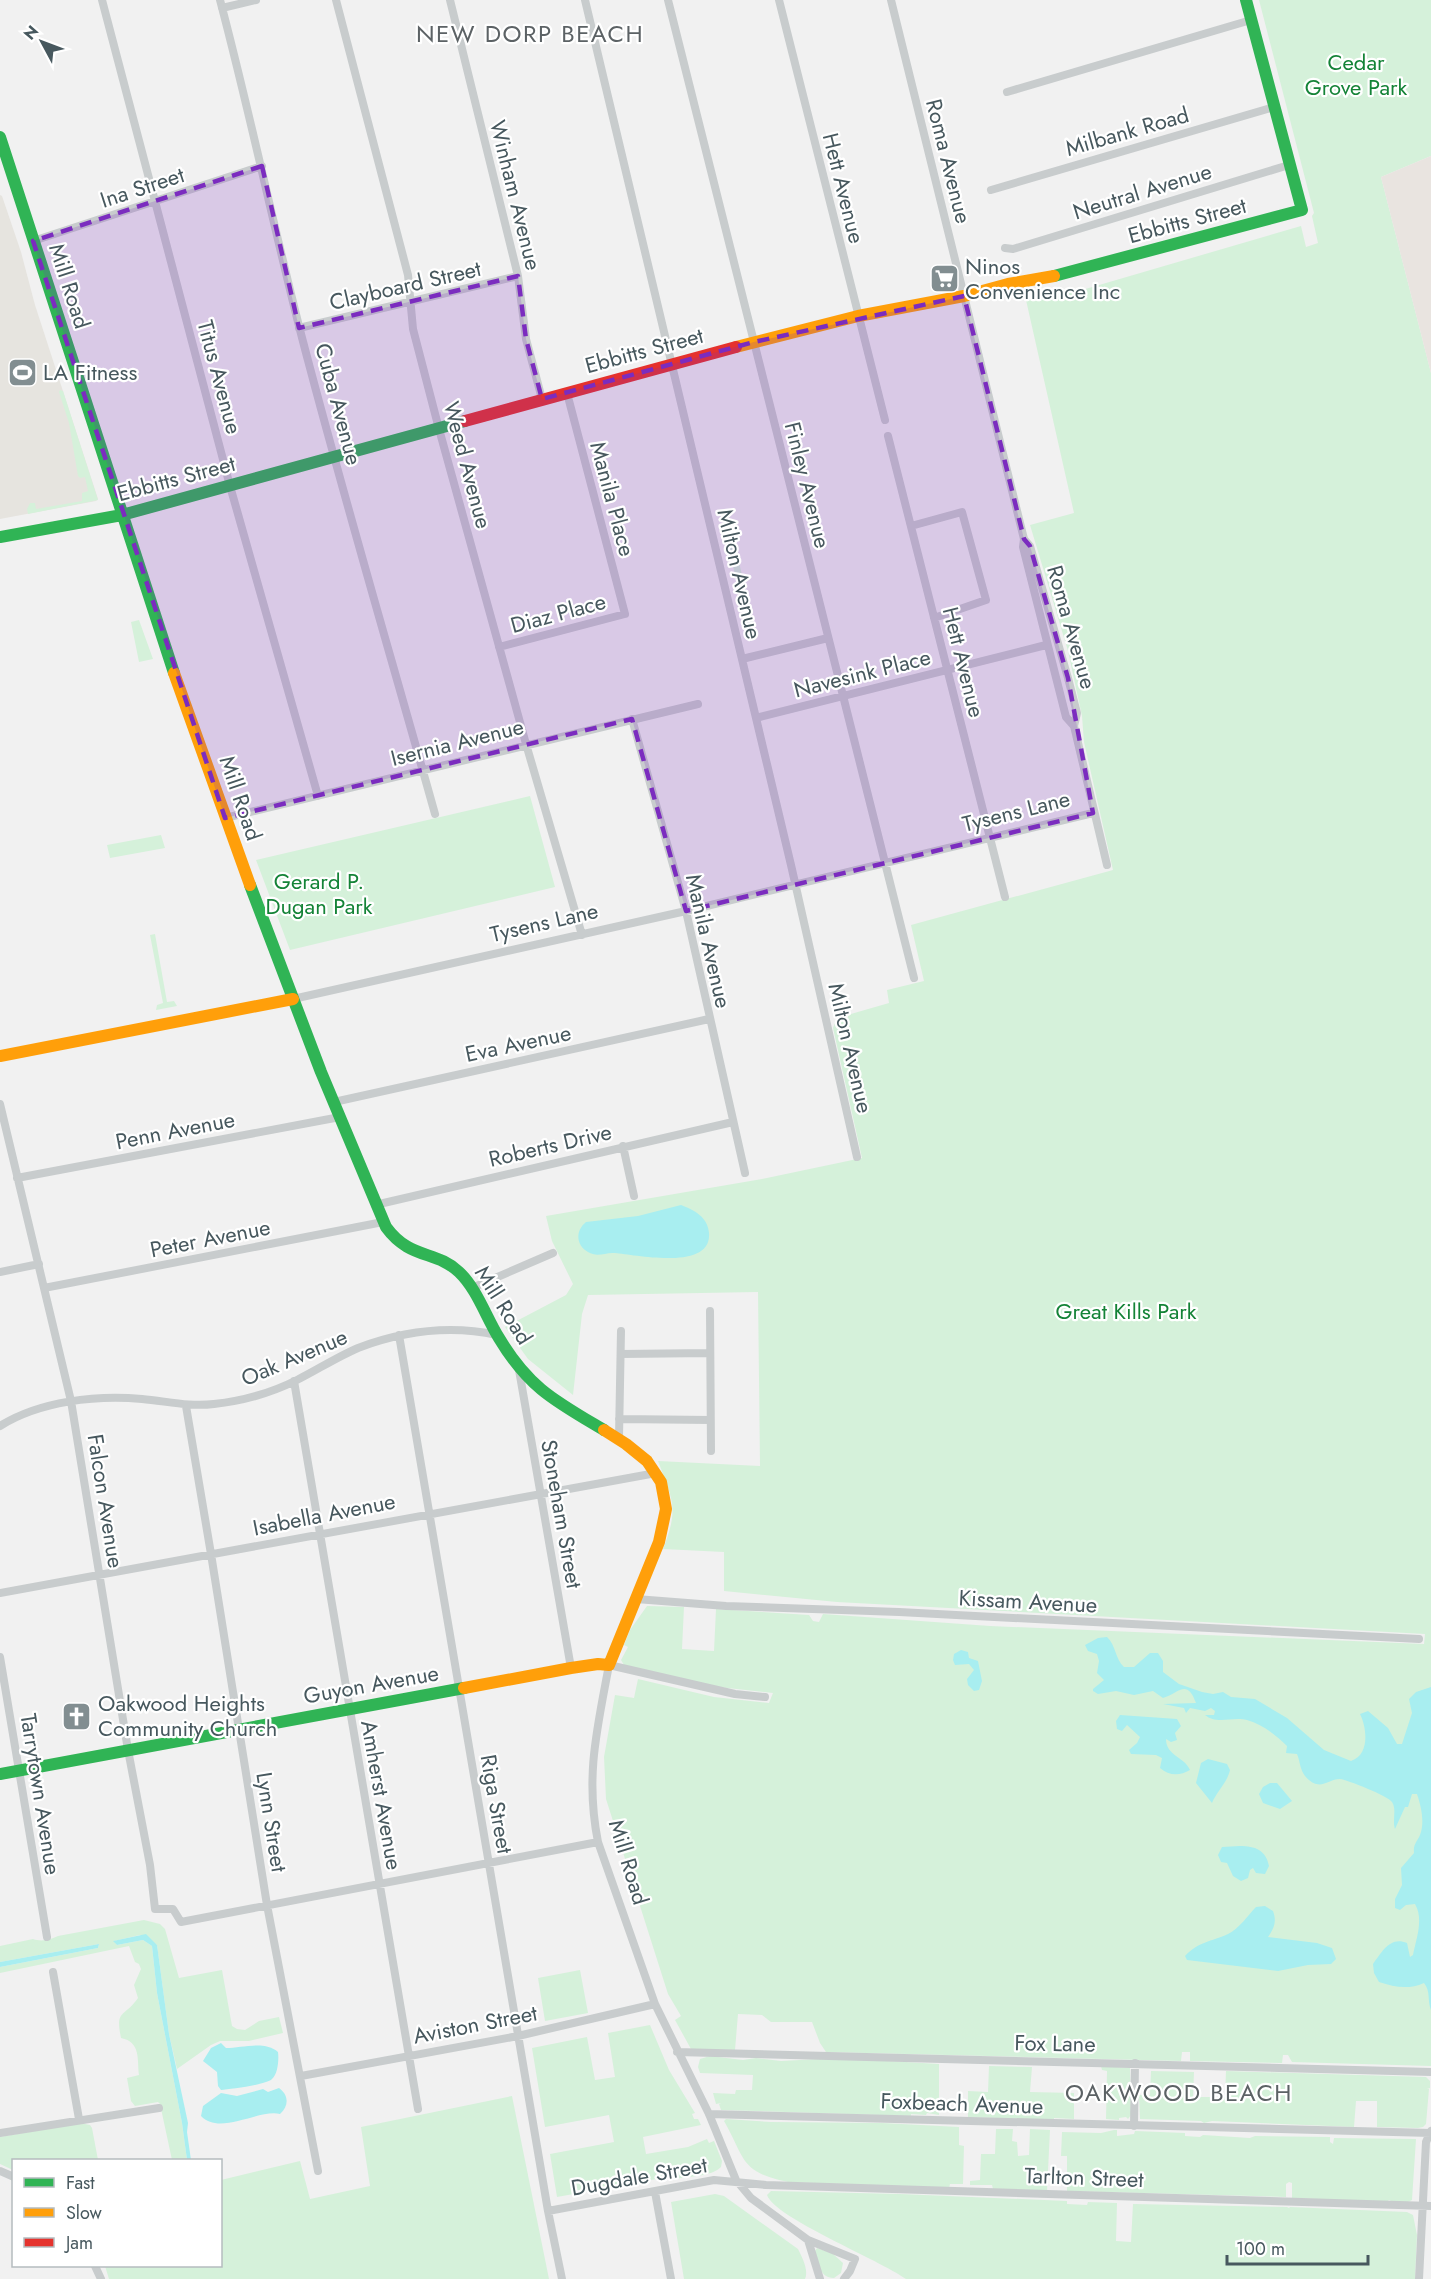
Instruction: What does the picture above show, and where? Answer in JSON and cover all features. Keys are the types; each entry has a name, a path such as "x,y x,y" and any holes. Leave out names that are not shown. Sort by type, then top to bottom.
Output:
{"street":[{"name":"Titus Avenue","path":"102,0 230,486 318,796"},
{"path":"221,4 256,0"},
{"name":"Weed Avenue","path":"336,0 408,275 413,329 439,429 526,744 582,935"},
{"name":"Winham Avenue","path":"450,0 518,276 526,339 542,399"},
{"name":"Milton Avenue","path":"585,0 796,885 857,1158"},
{"name":"Finley Avenue","path":"668,0 914,978"},
{"name":"Hett Avenue","path":"779,0 885,420"},
{"name":"Roma Avenue","path":"891,0 1024,539 1023,547 1047,645 1066,717 1074,726"},
{"path":"1246,0 1289,165"},
{"name":"Cuba Avenue","path":"221,4 334,458 435,814"},
{"path":"1007,92 1251,20"},
{"name":"Milbank Road","path":"991,190 1274,107"},
{"name":"Mill Road","path":"0,137 122,515 225,818 293,999 383,1222 399,1242 410,1249 454,1267 472,1288 497,1335 518,1367 542,1392 619,1437 643,1457 656,1473 664,1489 666,1523 609,1665 592,1762 592,1804 598,1842 655,2004 709,2114 736,2180 751,2198 808,2240 855,2259 844,2279"},
{"name":"Ebbitts Street","path":"0,537 122,515 754,342 858,316 964,296 1008,284 1068,274 1302,210 1289,165"},
{"name":"Neutral Avenue","path":"1005,248 1012,249 1289,165"},
{"name":"Ina Street","path":"33,241 262,166"},
{"name":"Clayboard Street","path":"300,328 518,276"},
{"name":"Manila Place","path":"567,393 625,614"},
{"name":"Hett Avenue","path":"888,436 1005,897"},
{"path":"911,526 962,512 986,600 934,618"},
{"name":"Roma Avenue","path":"1024,539 1030,546 1077,713 1074,726 1107,865"},
{"name":"Diaz Place","path":"500,647 625,614"},
{"path":"742,659 828,638"},
{"name":"Navesink Place","path":"756,718 1047,645"},
{"name":"Isernia Avenue","path":"225,818 698,704"},
{"name":"Manila Avenue","path":"632,719 686,911 745,1173"},
{"name":"Tysens Lane","path":"0,1056 293,999 582,935 885,865 1093,813"},
{"name":"Eva Avenue","path":"334,1102 709,1019"},
{"name":"Falcon Avenue","path":"0,1104 71,1401 128,1750 150,1865 155,1909 173,1909 181,1922 267,1905"},
{"name":"Penn Avenue","path":"17,1178 340,1117"},
{"name":"Roberts Drive","path":"375,1205 733,1122"},
{"path":"623,1146 634,1196"},
{"name":"Peter Avenue","path":"44,1288 383,1222"},
{"path":"472,1288 553,1253"},
{"path":"0,1272 39,1264"},
{"path":"710,1311 711,1451"},
{"name":"Oak Avenue","path":"0,1426 58,1403 71,1401 120,1397 186,1406 235,1401 294,1381 357,1349 399,1335 451,1329 497,1335"},
{"path":"619,1437 621,1331"},
{"name":"Riga Street","path":"399,1335 548,2211 562,2279"},
{"path":"621,1354 710,1353"},
{"name":"Stoneham Street","path":"518,1367 571,1668"},
{"name":"Amherst Avenue","path":"294,1381 418,2109"},
{"name":"Lynn Street","path":"186,1406 212,1554 267,1905 318,2171"},
{"path":"619,1419 710,1420"},
{"name":"Isabella Avenue","path":"0,1593 656,1473"},
{"name":"Kissam Avenue","path":"636,1599 726,1606 899,1612 1419,1639"},
{"name":"Tarrytown Avenue","path":"0,1657 47,1937"},
{"path":"609,1665 735,1694 765,1697"},
{"name":"Guyon Avenue","path":"0,1774 571,1668 609,1665"},
{"path":"267,1905 598,1842"},
{"path":"53,1972 79,2120"},
{"name":"Aviston Street","path":"301,2076 518,2036 655,2004"},
{"name":"Fox Lane","path":"677,2052 1431,2072"},
{"path":"1134,2126 1135,2063"},
{"path":"0,2133 159,2108"},
{"name":"Foxbeach Avenue","path":"709,2114 1431,2132"},
{"path":"1419,2279 1426,2206 1426,2142 1431,2132"},
{"name":"Dugdale Street","path":"548,2211 714,2180 736,2180"},
{"name":"Tarlton Street","path":"736,2180 766,2184 1426,2206"},
{"path":"655,2192 671,2279"},
{"path":"808,2240 820,2279"}],"highlighted area":[{"path":"262,166 299,328 518,276 526,339 542,399 754,342 964,296 1024,539 1030,546 1068,678 1093,813 686,911 632,719 225,818 33,241"}],"shaded area":[{"path":"0,195 21,252 35,305 98,499 0,519"}],"green space":[{"name":"Great Kills Park","path":"1259,0 1431,0 1431,156 1381,177 1431,373 1431,2066 1292,2062 1288,2055 1283,2055 1282,2063 1190,2061 1190,2052 1182,2052 1181,2061 826,2052 812,2022 771,2022 762,2015 738,2014 735,2050 691,2049 675,2020 681,2016 668,1994 606,1799 604,1757 615,1695 634,1698 638,1679 714,1697 769,1703 773,1693 709,1686 624,1665 621,1660 628,1647 624,1645 630,1630 647,1606 684,1607 682,1649 714,1651 716,1609 809,1615 813,1621 819,1622 823,1614 990,1626 1424,1644 1425,1634 837,1602 724,1591 724,1552 663,1549 671,1524 672,1505 658,1461 760,1466 758,1292 588,1295 582,1314 573,1395 528,1359 505,1327 566,1295 573,1284 552,1241 546,1216 762,1179 862,1158 833,1028 837,1018 889,1003 887,990 924,981 911,925 1113,870 1084,742 1082,716 1068,651 1030,525 1074,513 1026,300 1082,290 1301,226 1306,247 1318,243 1312,216 1314,213"},
{"path":"60,390 63,391 98,500 28,514 27,509 30,503 35,503 36,509 82,501 82,493 88,491 85,477 78,476 69,423"},
{"path":"727,541 737,554 754,625 751,642"},
{"path":"139,620 153,659 139,662 131,622"},
{"name":"Gerard P. Dugan Park","path":"530,796 555,887 290,950 256,860"},
{"path":"161,835 165,848 110,858 107,845"},
{"path":"155,934 167,1002 174,1001 177,1006 156,1010 157,1005 163,1003 150,935"},
{"path":"144,1920 160,1924 165,1929 179,1978 222,1970 232,2026 245,2030 259,2021 279,2017 283,2033 249,2041 220,2041 177,2069 169,2034 157,1945 140,1935 114,1941 117,1945 143,1940 152,1946 157,1993 187,2159 172,2159 160,2104 158,2102 135,2106 131,2101 127,2078 139,2075 138,2057 132,2043 121,2038 119,2022 122,2015 138,1998 134,1985 141,1969 135,1962 129,1946 0,1973 0,1967 98,1948 99,1944 0,1962 0,1946 33,1939 52,1939"},
{"path":"580,1970 588,2013 545,2021 538,1978"},
{"path":"650,2025 669,2070 695,2113 692,2114 694,2119 698,2119 701,2125 643,2137 646,2154 688,2147 707,2139 709,2143 714,2141 722,2161 721,2167 712,2173 700,2176 675,2179 673,2176 557,2197 550,2154 614,2142 609,2115 545,2127 532,2048 587,2037 595,2080 615,2077 608,2033"},
{"path":"710,2056 743,2060 838,2058 939,2064 939,2115 721,2110 719,2104 721,2103 716,2104 713,2093 735,2094 736,2090 752,2090 753,2075 700,2073 698,2067 700,2059"},
{"path":"989,2066 1032,2067 1030,2092 1074,2093 1074,2119 968,2117 968,2091 988,2092"},
{"path":"1101,2066 1130,2068 1131,2115 1128,2119 1126,2117 1119,2118 1119,2120 1106,2119 1107,2071 1102,2070"},
{"path":"1151,2071 1194,2072 1193,2097 1225,2097 1226,2071 1426,2077 1430,2081 1430,2088 1427,2089 1429,2089 1426,2124 1418,2128 1377,2127 1377,2101 1356,2101 1354,2127 1140,2119 1139,2095 1150,2095"},
{"path":"512,2096 549,2279 109,2279 105,2267 222,2267 222,2180 300,2161 310,2199 370,2186 361,2127"},
{"path":"726,2119 959,2127 959,2145 964,2146 963,2184 950,2184 949,2188 788,2182 772,2178 752,2169 746,2162 724,2121"},
{"path":"80,2123 90,2125 98,2159 12,2159 12,2170 0,2164 0,2137"},
{"path":"996,2129 1013,2129 1012,2141 1017,2142 1018,2156 1029,2155 1030,2129 1050,2130 1047,2191 993,2189 992,2185 970,2185 970,2181 980,2180 981,2154 995,2154"},
{"path":"1117,2130 1117,2136 1134,2134 1135,2131 1185,2133 1185,2136 1200,2137 1203,2135 1250,2138 1255,2136 1330,2137 1330,2142 1333,2144 1334,2138 1416,2139 1412,2200 1393,2202 1389,2200 1387,2202 1292,2198 1292,2183 1289,2182 1286,2184 1286,2197 1067,2191 1067,2156 1061,2156 1062,2132 1101,2133"},
{"path":"771,2191 1067,2201 1067,2204 1087,2205 1088,2202 1117,2203 1116,2241 1131,2242 1133,2204 1407,2212 1413,2215 1417,2235 1415,2279 906,2279 788,2215 767,2195"},
{"path":"715,2194 724,2196 798,2249 806,2268 805,2279 684,2279 671,2202"},
{"path":"817,2248 832,2253 843,2263 841,2273 834,2278 822,2273 815,2251"}],"sand":[{"path":"1431,156 1431,373 1381,177"}],"water":[{"path":"681,1205 703,1218 709,1233 707,1245 699,1252 686,1257 655,1258 615,1253 595,1255 584,1249 579,1242 580,1230 586,1222 638,1216"},
{"path":"1107,1637 1124,1667 1134,1667 1150,1653 1158,1653 1163,1661 1163,1672 1179,1684 1202,1692 1213,1694 1223,1692 1231,1697 1255,1699 1287,1718 1324,1750 1351,1761 1357,1758 1364,1747 1365,1733 1360,1714 1368,1711 1388,1728 1397,1744 1402,1744 1412,1713 1409,1699 1416,1692 1431,1687 1431,2010 1424,1983 1402,1987 1379,1982 1374,1973 1373,1964 1391,1943 1401,1941 1407,1943 1410,1957 1413,1955 1418,1929 1418,1910 1415,1904 1406,1905 1400,1910 1395,1908 1395,1899 1402,1885 1401,1868 1414,1853 1420,1835 1422,1814 1417,1794 1412,1794 1408,1807 1405,1807 1395,1829 1394,1808 1389,1799 1340,1779 1315,1784 1302,1771 1297,1754 1286,1753 1287,1746 1258,1724 1242,1719 1210,1718 1205,1715 1214,1715 1215,1711 1211,1708 1205,1711 1190,1708 1186,1713 1184,1708 1163,1704 1196,1703 1193,1695 1186,1689 1163,1698 1153,1691 1134,1695 1116,1691 1098,1694 1093,1689 1104,1680 1097,1673 1099,1661 1097,1654 1088,1651 1085,1645 1098,1638"},
{"path":"961,1650 968,1652 969,1658 978,1661 982,1681 979,1690 974,1691 968,1685 967,1679 974,1670 969,1664 955,1665 954,1654"},
{"path":"1120,1715 1177,1719 1181,1726 1175,1733 1177,1740 1171,1742 1166,1739 1167,1745 1190,1770 1171,1774 1160,1768 1162,1758 1156,1755 1131,1754 1129,1750 1140,1737 1127,1725 1122,1731 1117,1729 1116,1721"},
{"path":"1208,1759 1227,1764 1230,1770 1212,1803 1196,1783 1201,1763"},
{"path":"1270,1783 1277,1783 1292,1801 1280,1809 1263,1803 1259,1794 1263,1787"},
{"path":"1222,1847 1255,1848 1265,1856 1269,1866 1265,1874 1256,1873 1253,1868 1248,1878 1241,1881 1233,1876 1227,1863 1221,1862 1218,1855"},
{"path":"1265,1906 1273,1911 1275,1918 1268,1937 1317,1943 1332,1948 1336,1959 1331,1964 1308,1965 1278,1971 1187,1960 1185,1956 1196,1947 1232,1932 1256,1907"},
{"path":"146,1934 157,1945 169,2034 188,2123 191,2159 187,2159 157,1993 152,1946 143,1940 117,1945 113,1941"},
{"path":"99,1944 98,1948 0,1967 0,1962"},
{"path":"221,2043 226,2048 260,2045 273,2048 278,2052 276,2074 272,2079 263,2083 221,2090 218,2086 217,2072 203,2061 211,2048"},
{"path":"279,2088 285,2094 287,2101 280,2114 271,2113 229,2123 209,2121 201,2116 203,2106 221,2093 237,2096 263,2089 268,2092"}],"traffic: fast":[{"path":"1054,276 1302,210 1246,0"},
{"path":"0,137 174,673"},
{"path":"0,537 122,515 465,421"},
{"path":"250,885 321,1072 386,1227 404,1245 441,1260 459,1272 471,1287 510,1355 532,1381 557,1401 604,1430"},
{"path":"0,1774 464,1688"}],"traffic: slow":[{"path":"736,347 858,316 1054,276"},
{"path":"174,673 250,885"},
{"path":"0,1056 293,999"},
{"path":"464,1688 571,1668 598,1664 609,1665 659,1542 666,1509 661,1482 647,1461 604,1430"}],"traffic: jam":[{"path":"465,421 736,347"}],"place":[{"name":"Ninos Convenience Inc","path":"944,279"},
{"name":"LA Fitness","path":"22,372"},
{"name":"Oakwood Heights Community Church","path":"77,1716"}],"district":[{"name":"NEW DORP BEACH","path":"530,34"},
{"name":"OAKWOOD BEACH","path":"1179,2093"}],"park label":[{"name":"Cedar Grove Park","path":"1356,74"}]}
